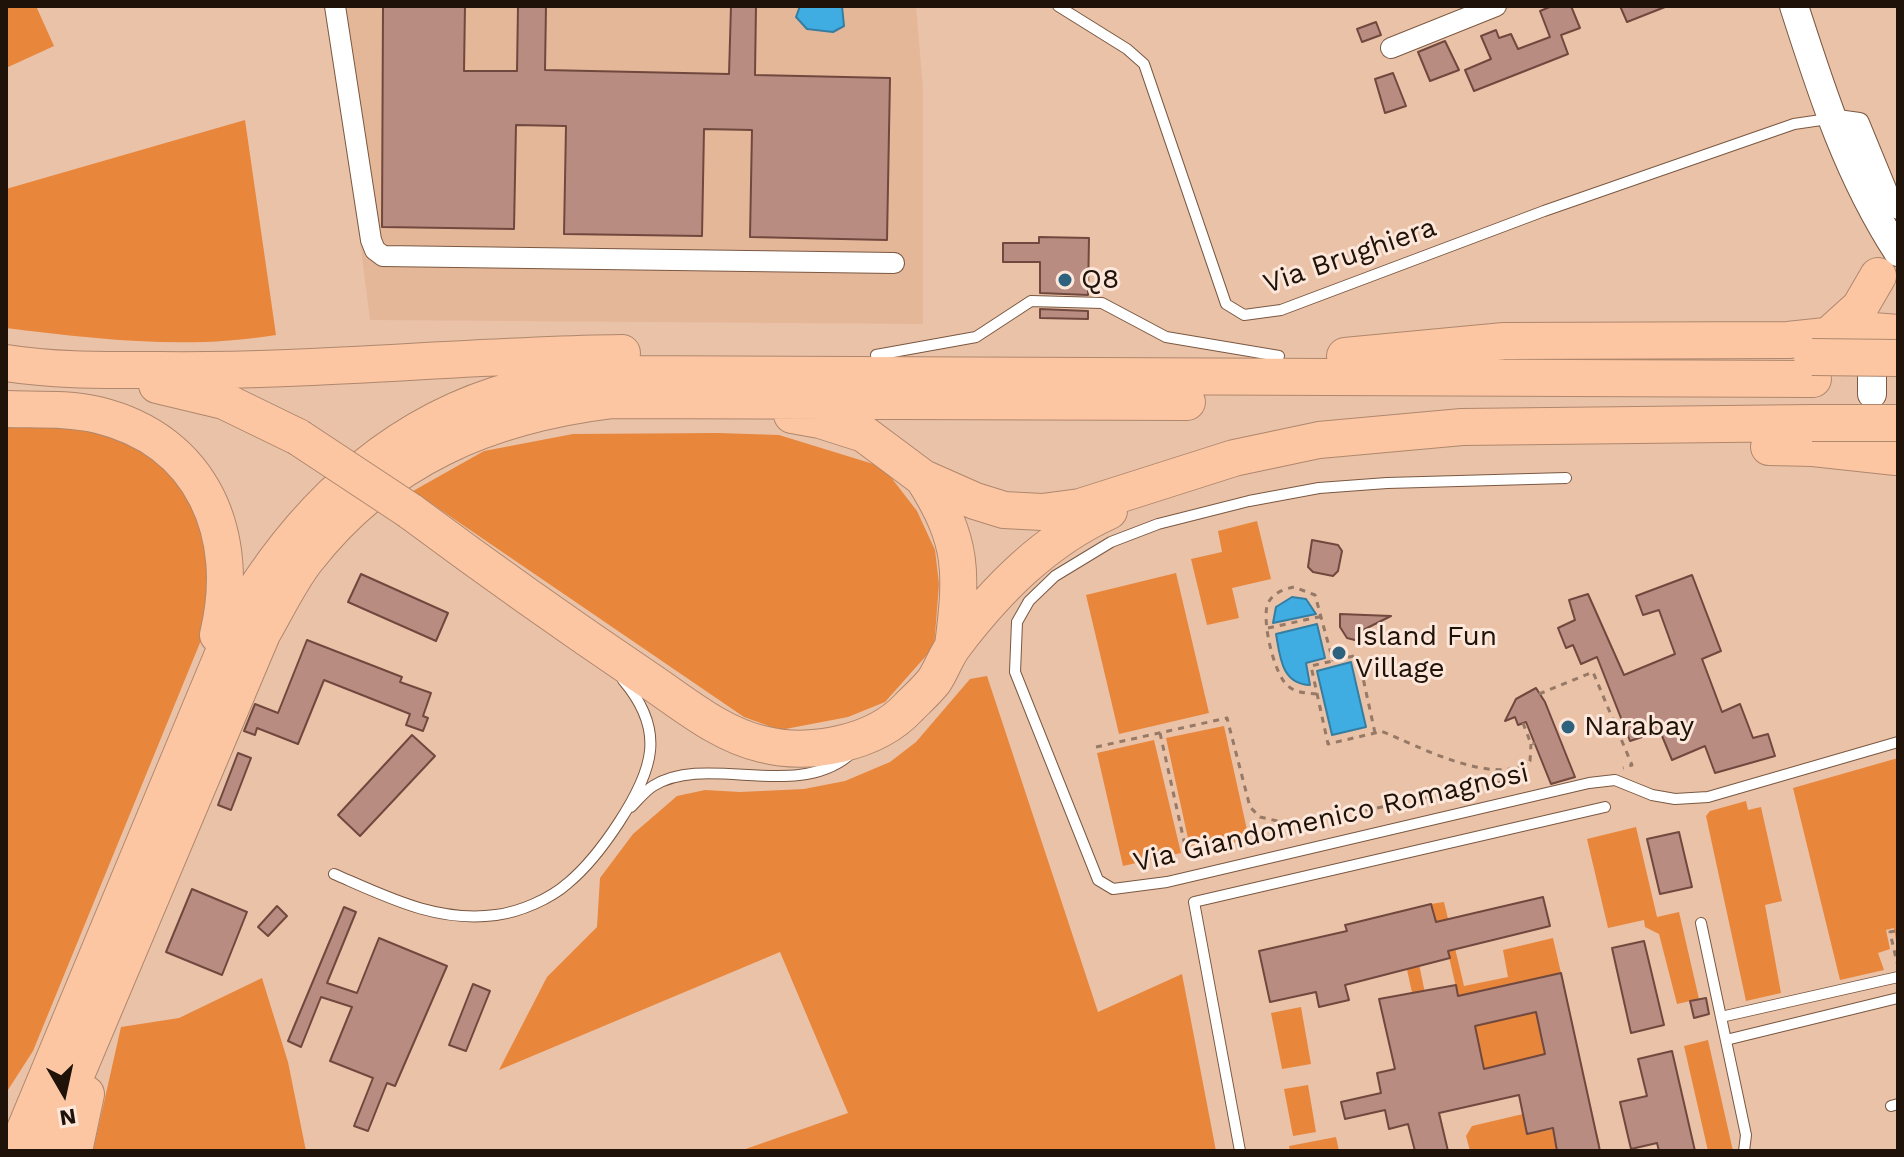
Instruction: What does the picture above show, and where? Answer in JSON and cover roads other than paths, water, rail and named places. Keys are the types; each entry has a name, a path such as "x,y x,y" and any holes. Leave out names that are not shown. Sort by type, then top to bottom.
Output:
{"highway":[{"path":"1816,379 1888,264"},
{"path":"44,1151 262,634 305,561 349,513 400,471 445,445 506,419 557,407 613,400 700,401 1816,379 1890,338"},
{"path":"6,363 85,370 230,370 505,354 1354,356 1816,379 1889,392"},
{"path":"923,478 1004,510 1042,512 1080,507 1270,449 1319,440 1462,427 1816,379 1898,358"},
{"path":"85,370 175,389 238,407 298,437 410,511 535,604 725,731 763,744 799,749 837,745 881,728 905,712 934,681 953,646 1014,576 1049,544 1087,521 1201,469"},
{"path":"16,1151 202,699 238,618 283,547 333,492 385,451 432,422 497,395 611,374 1816,379 1897,446"},
{"path":"6,392 175,389"},
{"path":"700,401 820,420 849,429 898,456 923,478 944,514 958,554 961,586 953,646"},
{"path":"6,409 100,416 158,443 193,475 219,523 227,574 226,602 202,699"},
{"path":"1319,440 1813,448 1897,446"},
{"path":"74,1151 94,1067 143,915"},
{"path":"6,1120 77,1001"}],"main road":[{"path":"1794,6 1830,119 1869,207 1888,264 1889,392 1876,429 1897,446"}],"street":[{"path":"335,6 371,240 375,250 383,256 894,263"},
{"path":"1391,48 1496,6"},
{"path":"1830,119 1859,123 1889,196 1898,209"}],"lane":[{"name":"Via Brughiera","path":"1058,6 1127,49 1144,64 1226,304 1244,315 1281,310 1544,211 1794,124 1830,119"},
{"path":"876,355 976,337 1031,301 1102,303 1166,337 1279,356"},
{"name":"Via Giandomenico Romagnosi","path":"1566,478 1319,488 1158,524 1089,553 1055,576 1029,601 1017,622 1015,672 1098,880 1113,889 1167,882 1610,781 1675,799 1708,797 1898,742"},
{"path":"334,874 433,914 465,918 501,915 531,905 567,884 595,855 623,814 651,752 648,722 639,699 619,676 535,604"},
{"path":"623,814 653,786 677,776 709,773 770,777 801,774 840,762 881,728"},
{"path":"1240,1151 1194,902 1605,807"},
{"path":"1701,923 1746,1135 1744,1151"},
{"path":"1721,1017 1898,977"},
{"path":"1726,1040 1898,998"}],"water":[{"path":"800,6 842,6 844,26 833,32 807,29 796,17"},
{"path":"1292,597 1306,599 1316,614 1273,623 1276,607"},
{"path":"1317,624 1325,658 1306,663 1310,685 1300,683 1293,680 1284,667 1276,634"},
{"path":"1351,662 1366,727 1332,735 1317,671"}],"place":[{"name":"Q8","path":"1065,280"},
{"name":"Island Fun Village","path":"1339,653"},
{"name":"Narabay","path":"1568,727"}]}
